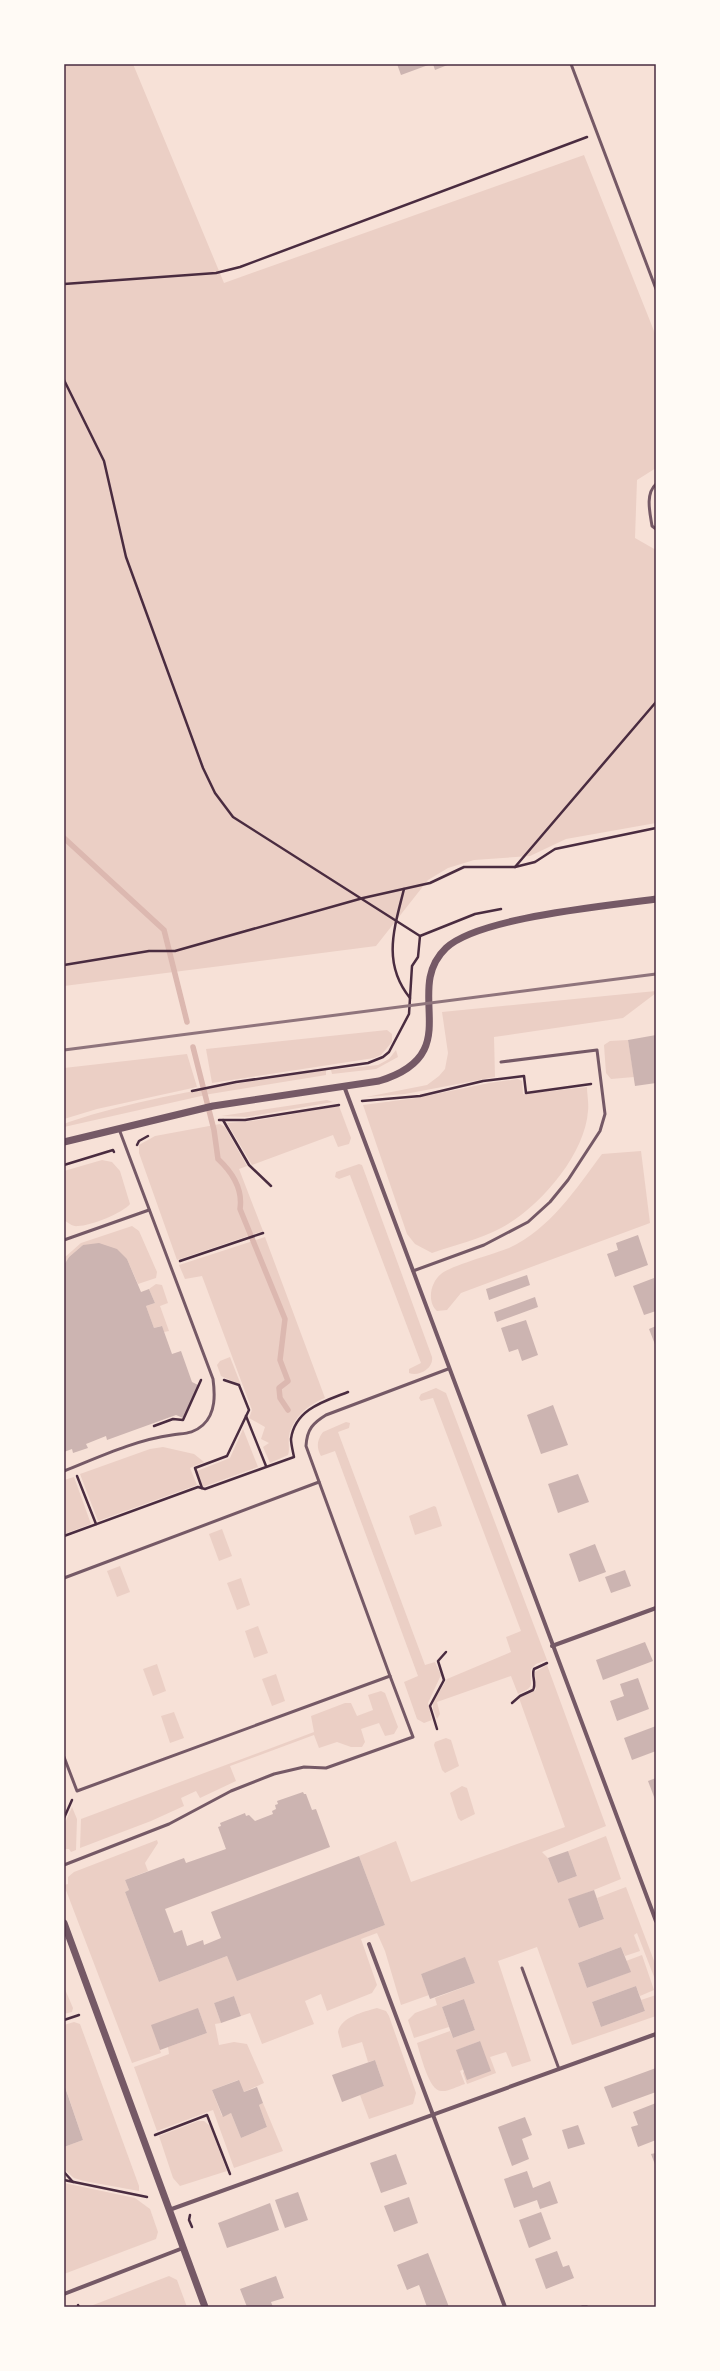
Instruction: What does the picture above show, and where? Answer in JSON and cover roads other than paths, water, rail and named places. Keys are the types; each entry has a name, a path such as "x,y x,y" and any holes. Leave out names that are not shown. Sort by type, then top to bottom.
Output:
{"street":[{"path":"64,1142 118,1127 196,1109 344,1086 395,1076 416,1062 424,1048 430,1029 428,988 432,966 446,948 456,940 495,925 656,899"},
{"path":"344,1086 448,1369 656,1921"},
{"path":"552,1646 656,1608"},
{"path":"64,1923 205,2307"},
{"path":"369,1944 505,2307"},
{"path":"169,2210 656,2034"},
{"path":"64,2294 183,2248"}],"lane":[{"path":"571,64 656,289"},
{"path":"656,484 652,487 648,506 652,526 656,530"},
{"path":"413,1271 484,1245 528,1222 550,1202 568,1180 600,1131 605,1114 597,1050 501,1062"},
{"path":"64,1470 156,1438 193,1433 205,1424 212,1410 215,1396 212,1376 118,1127"},
{"path":"64,1240 149,1210"},
{"path":"64,1865 169,1824 231,1791 274,1774 304,1767 326,1768 413,1737 306,1446 307,1433 313,1423 326,1414 448,1369"},
{"path":"64,1578 319,1482"},
{"path":"64,1757 77,1791 390,1676"},
{"path":"522,1968 559,2069"},
{"path":"582,2307 587,2307"}],"waterway":[{"path":"64,838 164,930 187,1022"},
{"path":"193,1047 214,1130 218,1159 228,1169 238,1188 240,1195 240,1209 285,1319 280,1360 288,1381 279,1388 280,1398 288,1410"}],"railway":[{"path":"64,1050 656,974"}]}
